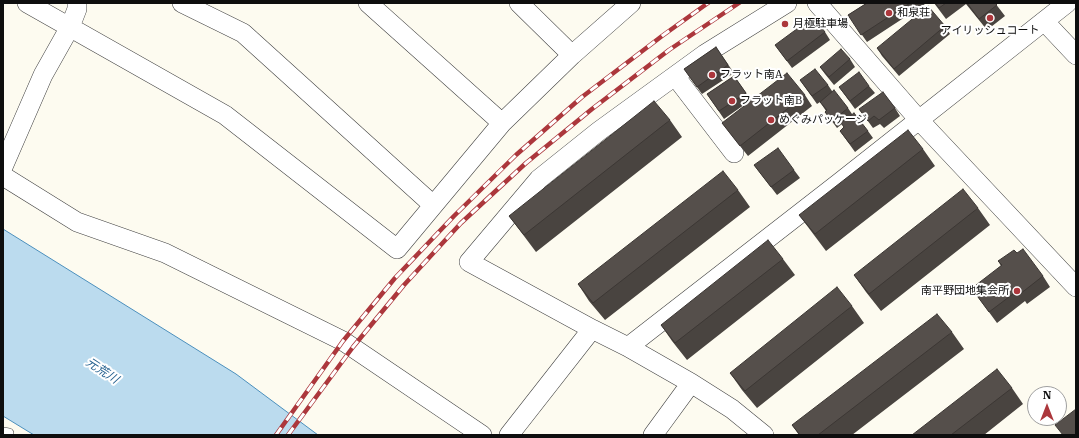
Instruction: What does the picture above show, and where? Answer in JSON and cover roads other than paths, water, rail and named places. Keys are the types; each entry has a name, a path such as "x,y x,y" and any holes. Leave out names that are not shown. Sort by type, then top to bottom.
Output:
{"street":[{"path":"27,3 225,115 397,249 502,123 572,56 631,3"},
{"path":"3,167 43,75 70,27 77,9 77,3"},
{"path":"182,3 243,33 433,205"},
{"path":"368,3 502,123"},
{"path":"519,3 572,56"},
{"path":"764,435 732,409 692,383 469,262 539,179 599,131 705,54 787,3"},
{"path":"817,3 919,120 1076,287"},
{"path":"628,347 1067,3"},
{"path":"1044,21 1076,55"},
{"path":"675,76 734,153"},
{"path":"3,176 77,222 165,253 343,341 482,435"},
{"path":"509,435 592,329"},
{"path":"654,435 692,383"}],"water":[{"name":"元荒川","path":"3,229 236,374 318,435 34,435 3,416"}],"railway":[{"path":"276,435 343,341 395,278 454,216 516,155 582,97 708,3"},
{"path":"288,435 353,347 404,285 461,223 526,163 592,109 669,50 739,3"}],"place":[{"name":"和泉荘","path":"889,13"},
{"name":"アイリッシュコート","path":"990,18"},
{"name":"月極駐車場","path":"785,24"},
{"name":"フラット南A","path":"712,75"},
{"name":"フラット南B","path":"732,101"},
{"name":"めぐみパッケージ","path":"771,120"},
{"name":"南平野団地集会所","path":"1017,291"}]}
